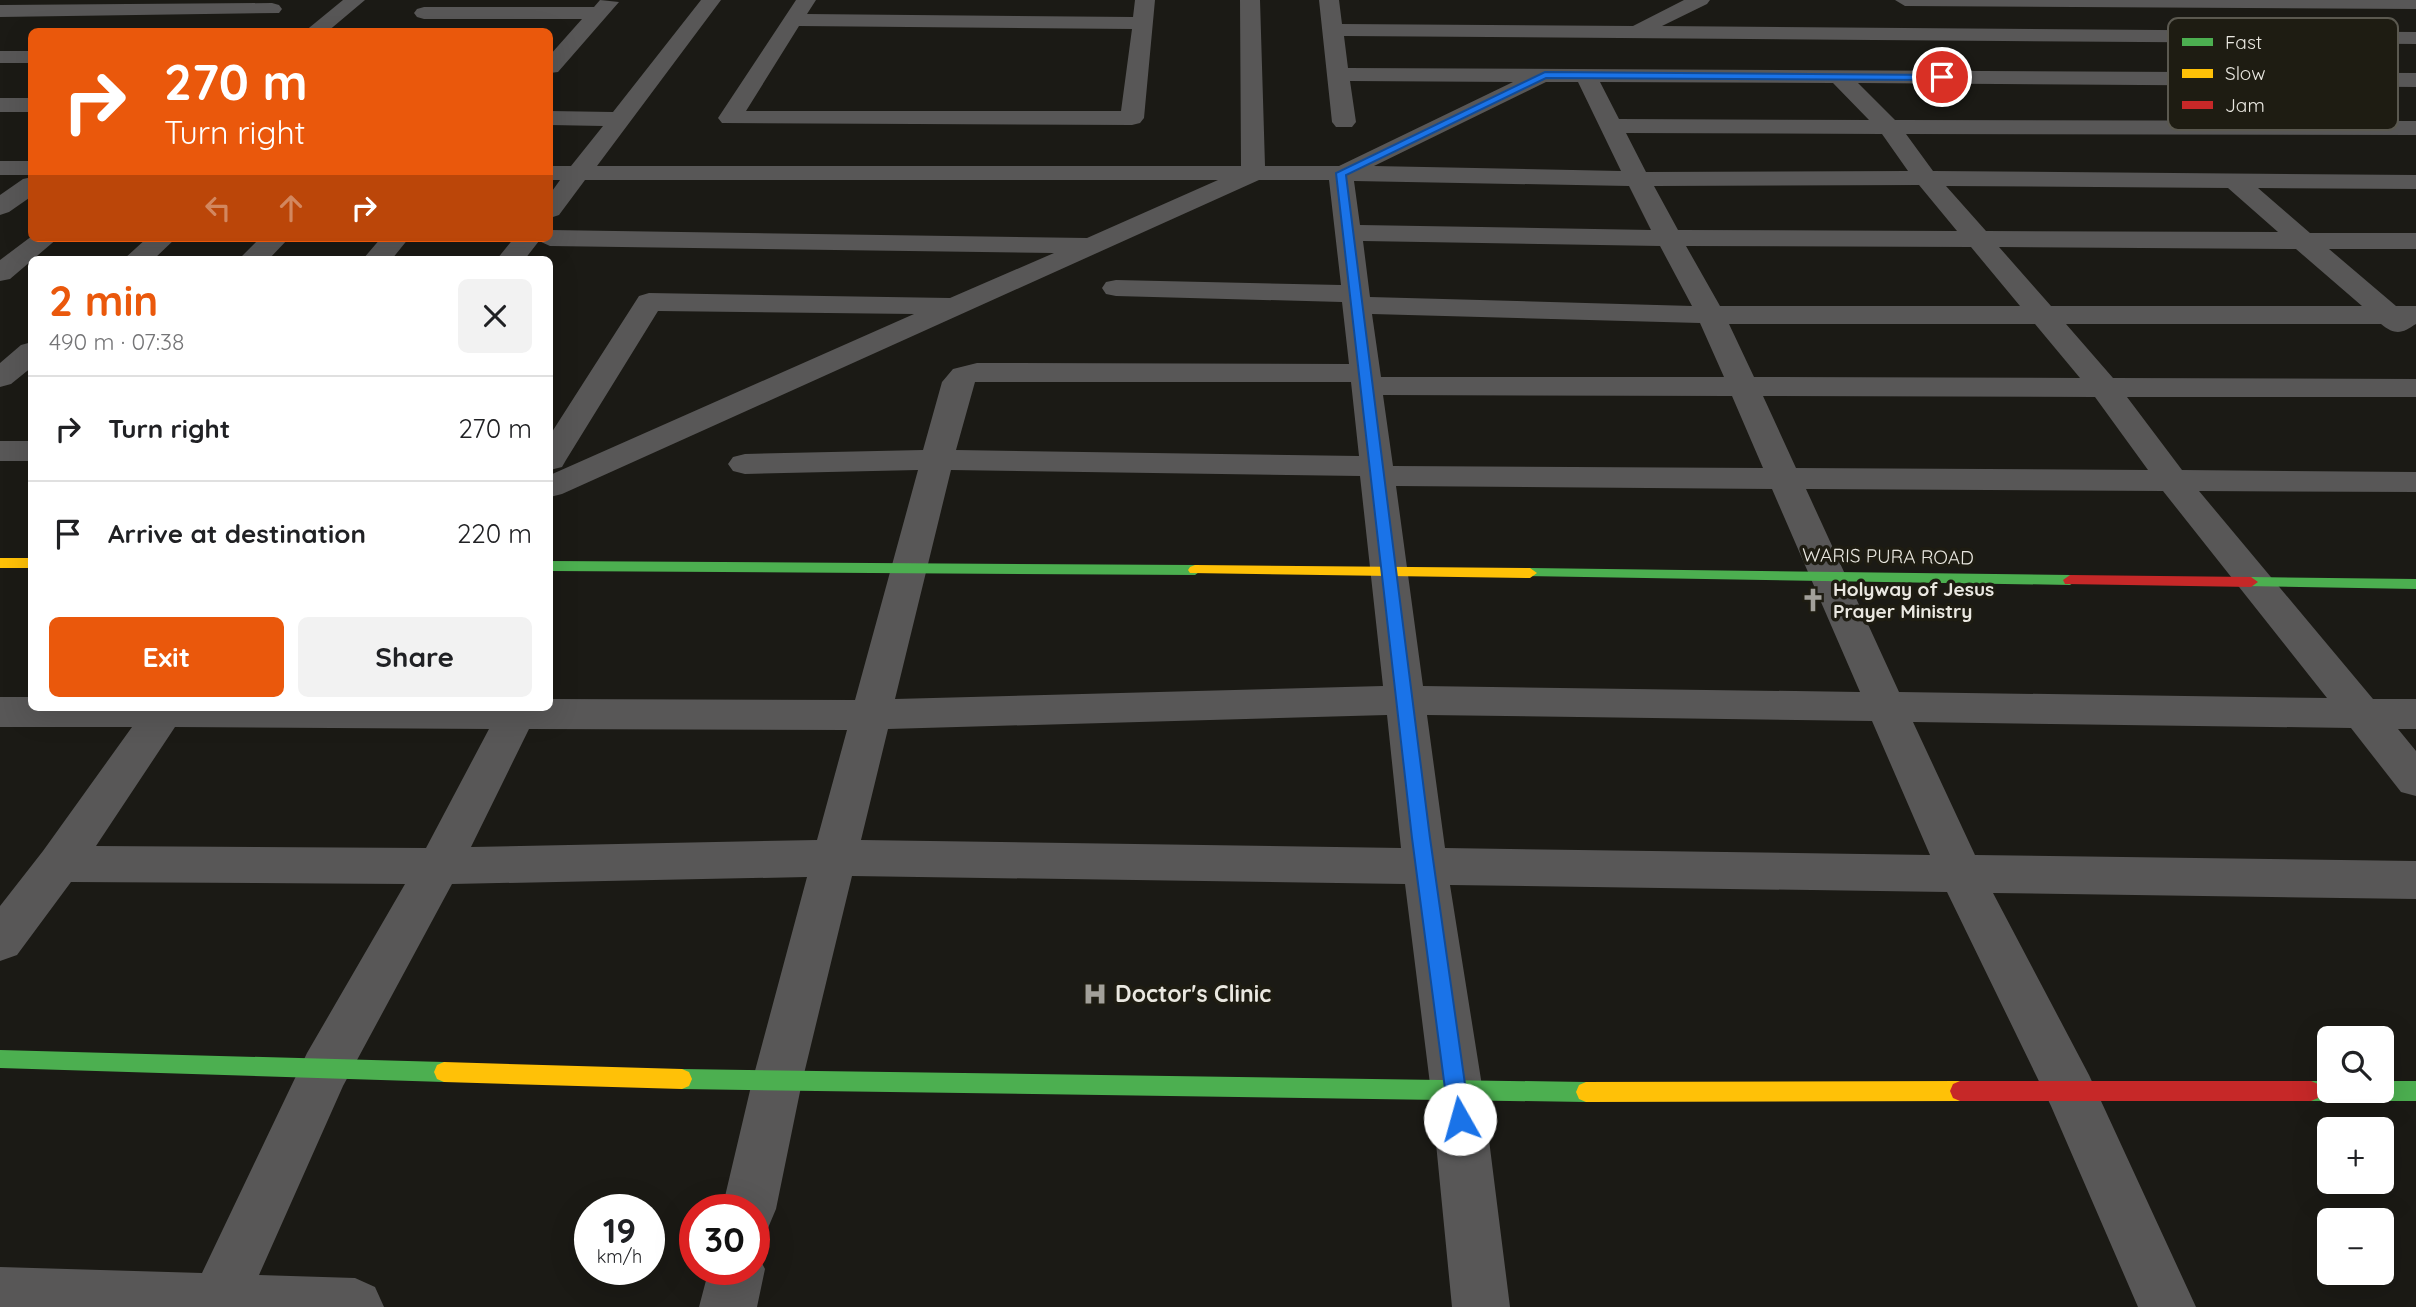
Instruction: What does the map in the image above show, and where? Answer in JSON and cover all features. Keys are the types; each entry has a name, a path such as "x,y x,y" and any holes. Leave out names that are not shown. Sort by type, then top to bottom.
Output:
{"main road":[{"path":"0,563 28,563"},
{"name":"WARIS PURA ROAD","path":"553,566 1375,571 2416,584"},
{"path":"0,1059 777,1082 1457,1092 2416,1091"}],"street":[{"path":"319,28 355,0"},
{"path":"553,205 711,0"},
{"path":"806,0 730,118 1132,118 1145,0"},
{"path":"1250,0 1253,174"},
{"path":"1329,0 1344,122"},
{"path":"1341,173 1702,0 1751,76"},
{"path":"1892,0 1968,78"},
{"path":"1905,0 2416,3"},
{"path":"2096,1 2168,58"},
{"path":"2291,1 2316,18"},
{"path":"0,10 168,4 279,5"},
{"path":"247,28 279,5"},
{"path":"424,13 520,6 605,6"},
{"path":"557,50 605,6"},
{"path":"1520,10 1546,74"},
{"path":"793,20 1142,23"},
{"path":"1333,30 2168,36"},
{"path":"2398,38 2416,38"},
{"path":"0,57 28,57"},
{"path":"2398,72 2414,82"},
{"path":"1338,74 2168,79"},
{"path":"1587,75 1609,126 1712,314 1961,874 2071,1092 2167,1307"},
{"path":"1839,77 1889,127 1926,178 2104,387 2173,481 2416,780"},
{"path":"0,105 28,105"},
{"path":"553,118 619,119"},
{"path":"1609,126 2168,127"},
{"path":"2398,128 2416,128"},
{"path":"2262,130 2323,182"},
{"path":"0,167 28,168"},
{"path":"553,173 1341,173 1637,179 1926,178 2416,183"},
{"path":"1341,173 1377,471 1375,571 1404,700 1457,1092 1481,1307"},
{"path":"553,486 960,307 1253,174"},
{"path":"2236,182 2305,240 2403,315 2416,339"},
{"path":"0,207 28,187"},
{"path":"1348,233 1668,238 2416,241"},
{"path":"553,238 1095,246"},
{"path":"0,273 40,242"},
{"path":"142,256 158,242"},
{"path":"256,256 272,242"},
{"path":"380,256 392,242"},
{"path":"513,256 525,242"},
{"path":"1116,288 1712,314 2403,315"},
{"path":"553,455 649,302 960,307"},
{"path":"752,1194 777,1082 957,382 964,375 977,372 1743,387 2416,388"},
{"path":"0,451 28,451"},
{"path":"746,464 938,460 1784,478 2416,482"},
{"path":"283,711 872,715 1404,700 2416,713"},
{"path":"0,712 112,711"},
{"path":"0,941 59,864 165,711"},
{"path":"0,739 58,712"},
{"path":"218,1304 325,1070 439,866 517,713"},
{"path":"59,864 439,866 834,858 2416,880"},
{"path":"728,1307 733,1285"},
{"path":"0,1296 355,1307"}],"traffic: fast":[{"path":"553,566 1195,570"},
{"path":"1530,573 2070,580"},
{"path":"2251,582 2416,584"},
{"path":"0,1059 444,1072"},
{"path":"682,1079 1586,1092"},
{"path":"2311,1091 2416,1091"}],"traffic: slow":[{"path":"0,563 28,563"},
{"path":"1195,570 1530,573"},
{"path":"444,1072 682,1079"},
{"path":"1586,1092 1960,1091"}],"traffic: jam":[{"path":"2070,580 2251,582"},
{"path":"1960,1091 2311,1091"}],"place":[{"name":"Holyway of Jesus Prayer Ministry","path":"1813,600"},
{"name":"Doctor's Clinic","path":"1095,994"}],"route":[{"path":"1460,1119 1421,838 1341,173 1545,75 1942,77"}]}
